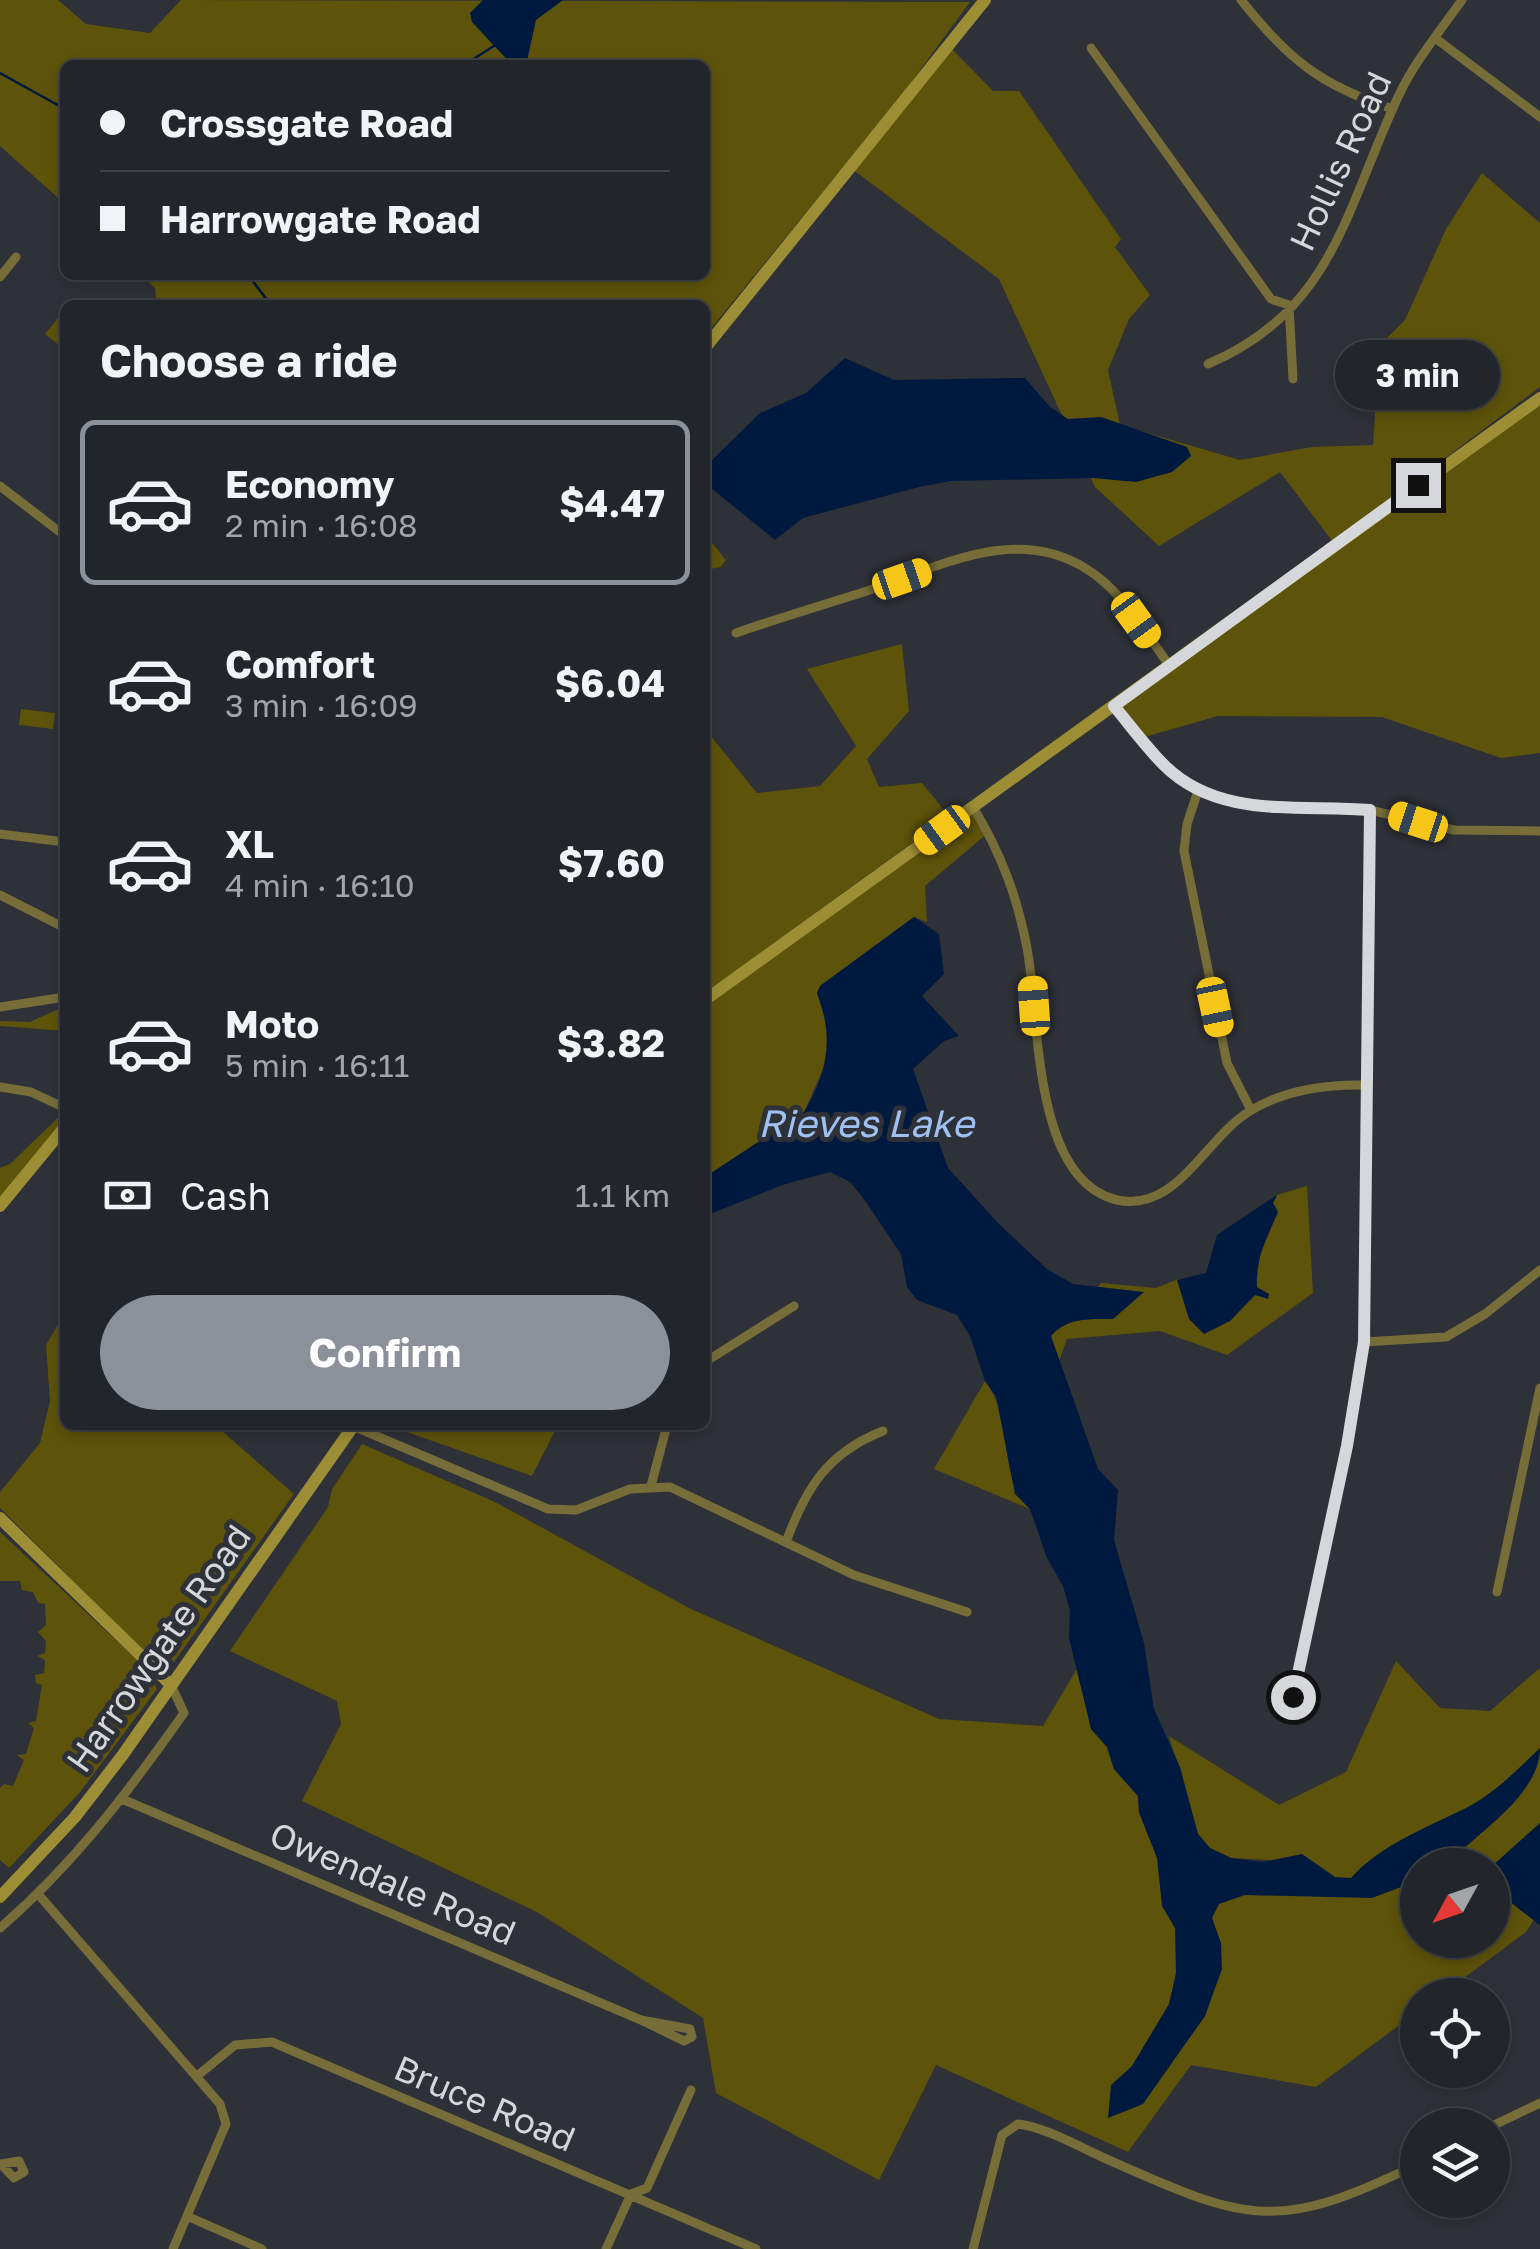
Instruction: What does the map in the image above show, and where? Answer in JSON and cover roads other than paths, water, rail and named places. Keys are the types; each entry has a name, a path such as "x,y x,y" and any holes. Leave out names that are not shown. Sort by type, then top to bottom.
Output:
{"main road":[{"path":"710,342 985,0"},
{"path":"710,996 1540,398"},
{"path":"0,1206 60,1132"},
{"name":"Harrowgate Road","path":"0,1897 75,1817 350,1430"},
{"path":"0,1518 171,1685"}],"street":[{"path":"1242,0 1302,67 1341,90 1393,108"},
{"name":"Hollis Road","path":"1208,364 1259,340 1289,305 1302,298 1343,230 1393,108 1462,0"},
{"path":"1435,38 1540,117"},
{"path":"1091,48 1271,299 1289,305 1293,379"},
{"path":"0,276 16,257"},
{"path":"0,486 60,532"},
{"path":"736,633 971,554 1029,548 1071,560 1101,579 1126,605 1170,665"},
{"path":"1114,706 1164,766 1198,790 1257,806 1370,810 1454,830 1540,831"},
{"path":"1198,790 1187,824 1184,851 1227,1063 1251,1110"},
{"path":"973,807 1013,886 1028,948 1040,1063 1062,1148 1082,1182 1104,1196 1138,1201 1160,1195 1177,1183 1226,1129 1251,1110 1308,1090 1367,1085"},
{"path":"1293,1697 1347,1446 1364,1342 1370,810"},
{"path":"0,834 60,841"},
{"path":"0,895 60,925"},
{"path":"0,1007 60,998"},
{"path":"0,1088 31,1092 60,1106"},
{"path":"1364,1342 1446,1337 1537,1278"},
{"path":"710,1359 794,1306"},
{"path":"1497,1592 1540,1388"},
{"path":"366,1430 548,1509 590,1507 651,1486 682,1491 854,1575 966,1612"},
{"path":"651,1486 665,1430"},
{"path":"786,1542 821,1470 844,1448 883,1431"},
{"path":"0,1928 38,1894 122,1799 184,1713 171,1685"},
{"name":"Owendale Road","path":"122,1799 684,2041 692,2037 690,2029 640,2020"},
{"path":"38,1894 220,2104 226,2124 173,2249"},
{"name":"Bruce Road","path":"196,2076 235,2045 272,2042 756,2249"},
{"path":"606,2249 631,2194 646,2188 691,2090"},
{"path":"1510,2117 1540,2103"},
{"path":"973,2249 1002,2136 1018,2124 1198,2198 1268,2213 1326,2205 1400,2172"},
{"path":"189,2216 262,2249"}],"water":[{"path":"483,0 563,0 536,20 527,60 507,60 472,22 470,13"},
{"path":"845,358 894,380 1025,378 1050,407 1068,419 1101,417 1187,447 1191,456 1172,472 1136,482 1093,478 951,481 919,487 803,518 775,540 710,487 710,462 760,413 806,393"},
{"name":"Rieves Lake","path":"914,917 939,934 944,974 922,996 959,1036 944,1041 913,1069 948,1168 1047,1269 1073,1284 1144,1292 1113,1319 1072,1322 1051,1336 1098,1469 1118,1490 1114,1540 1144,1643 1154,1709 1180,1767 1198,1834 1210,1848 1231,1858 1262,1862 1302,1854 1335,1877 1351,1878 1390,1846 1486,1796 1540,1748 1530,1782 1505,1812 1465,1848 1400,1848 1400,1887 1372,1898 1245,1895 1219,1904 1212,1918 1221,1943 1222,1969 1205,2016 1143,2104 1108,2118 1111,2085 1132,2066 1169,2004 1176,1973 1175,1928 1162,1906 1157,1858 1139,1812 1138,1796 1114,1769 1107,1747 1091,1729 1069,1638 1070,1611 1063,1586 1047,1558 1030,1509 1015,1494 996,1396 985,1381 970,1336 957,1315 917,1300 907,1287 901,1254 864,1199 850,1182 830,1172 785,1184 710,1214 710,1174 804,1112 819,1083 827,1039 817,993 820,986"},
{"path":"1277,1195 1273,1203 1278,1212 1263,1248 1257,1277 1257,1287 1269,1294 1268,1299 1255,1295 1230,1321 1204,1334 1189,1319 1177,1280 1206,1273 1217,1235"},
{"path":"1540,1823 1540,1925 1510,1902 1510,1850"}],"waterway":[{"path":"472,60 497,44"},
{"path":"0,73 60,106"},
{"path":"252,280 267,300"}]}
